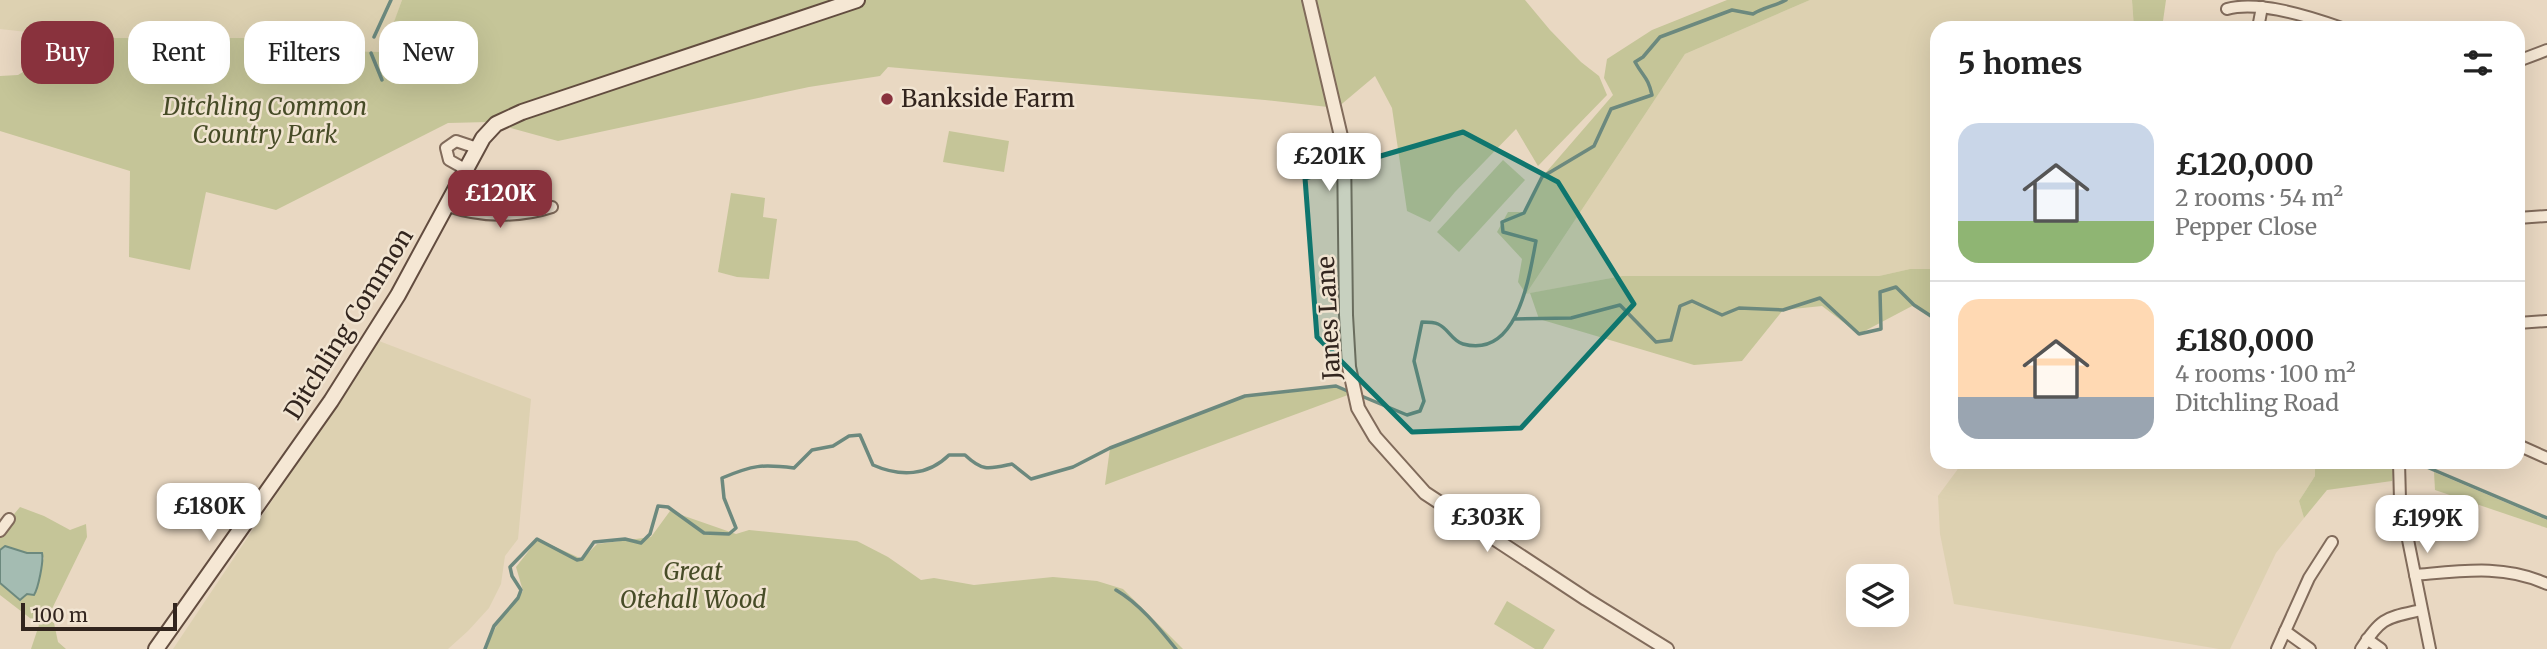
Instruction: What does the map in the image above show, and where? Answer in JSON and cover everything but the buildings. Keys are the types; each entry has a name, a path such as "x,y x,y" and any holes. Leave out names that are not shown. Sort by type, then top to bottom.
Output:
{"main road":[{"name":"Ditchling Common","path":"156,649 331,401 398,295 477,148 496,124 522,112 857,0"}],"street":[{"name":"Janes Lane","path":"1309,0 1345,149 1346,315 1349,367 1358,408 1376,437 1424,493 1667,649"},
{"path":"2227,9 2238,2 2287,9 2322,21"},
{"path":"2259,21 2262,7"},
{"path":"2525,58 2547,50"},
{"path":"465,169 449,160 446,148 456,141 477,148"},
{"path":"448,206 469,213 497,215 536,212 552,207"},
{"path":"536,212 539,225"},
{"path":"2525,218 2547,216"},
{"path":"2525,323 2547,321"},
{"path":"2525,447 2547,458"},
{"path":"2399,469 2400,500 2430,649"},
{"path":"0,531 9,519"},
{"path":"2277,649 2309,578 2332,542"},
{"path":"2415,575 2493,570 2522,574 2547,584"},
{"path":"2381,649 2364,644 2385,619 2421,610"},
{"path":"2285,631 2311,649"}],"highlighted area":[{"path":"1463,132 1558,182 1634,304 1521,428 1412,432 1317,337 1305,178"}],"shaded area":[{"path":"0,0 402,0 395,21 379,21 379,52 365,51 365,21 244,21 244,38 230,38 230,21 128,21 128,38 114,38 114,21 21,21 21,31 0,29"},
{"path":"1810,0 2132,0 2134,21 1930,21 1930,269 1910,269 1879,276 1622,276 1526,294 1685,54"},
{"path":"379,341 531,399 518,539 505,556 501,584 489,608 448,649 173,649"},
{"path":"1958,469 2315,469 2315,476 2299,501 2304,518 2276,553 2230,649 1954,604 1940,534 1938,496"},
{"path":"5,546 27,553 42,553 40,575 34,595 27,594 20,600 0,583 0,550"}],"green space":[{"name":"Ditchling Common Country Park","path":"402,0 1525,0 1581,62 1599,76 1607,95 1538,166 1516,129 1430,222 1407,211 1392,108 1375,76 1337,108 888,67 880,76 809,87 558,141 489,122 448,123 276,210 206,192 190,270 129,257 130,171 0,131 0,76 21,73 21,84 114,84 114,38 128,38 128,84 230,84 230,38 244,38 244,84 365,84 365,51 379,52 379,84 478,84 478,21 394,21"},
{"path":"1727,0 1810,0 1685,54 1526,294 1518,282 1522,259 1497,232 1508,212 1524,212 1542,177 1613,95 1604,78 1607,59 1652,30"},
{"path":"2132,0 2166,0 2163,21 2134,21"},
{"path":"949,131 1009,141 1004,172 943,162"},
{"path":"1503,160 1525,180 1459,252 1437,232"},
{"path":"731,193 765,198 763,217 777,219 769,279 737,277 718,272"},
{"path":"1910,269 1930,269 1930,315 1914,305 1859,334 1822,306 1783,310 1742,361 1694,365 1539,319 1530,293 1622,276 1879,276"},
{"path":"1336,386 1356,392 1105,485 1110,448 1245,396"},
{"path":"2315,469 2393,469 2392,481 2327,490 2304,518 2299,501 2315,476"},
{"path":"2434,472 2547,520 2547,528 2435,490"},
{"path":"20,507 70,530 86,524 87,537 47,619 54,623 58,642 66,649 31,649 39,625 0,595 0,583 20,600 27,594 37,592 44,558 39,552 27,553 6,546 0,550 0,531"},
{"name":"Great Otehall Wood","path":"670,511 736,534 749,530 857,541 888,557 921,580 934,578 974,585 1053,577 1097,581 1123,589 1183,649 485,649 496,627 523,591 516,567 538,539 582,559 597,544 651,537"},
{"path":"1507,601 1555,630 1543,649 1535,649 1494,624"}],"waterway":[{"path":"374,37 391,0"},
{"path":"1359,395 1407,415 1420,411 1424,401 1414,361 1422,322 1438,324 1463,344 1482,345 1497,339 1508,327 1524,293 1536,241 1503,232 1502,222 1524,213 1542,177 1594,146 1611,109 1652,95 1635,62 1643,57 1660,37 1732,10 1753,14 1786,0"},
{"path":"371,53 379,73"},
{"path":"1515,319 1571,318 1620,305 1656,342 1671,340 1680,306 1692,301 1722,315 1739,308 1783,310 1820,298 1859,334 1881,329 1880,292 1896,287 1914,305 1930,315"},
{"path":"485,649 494,626 518,598 521,590 510,567 537,539 577,560 582,559 594,542 625,539 641,543 650,534 658,506 668,507 704,533 729,534 736,528 724,498 722,478 758,467 794,468 812,450 833,446 849,436 860,435 873,465 883,469 903,473 923,471 949,455 965,455 987,468 1012,464 1031,479 1073,467 1110,448 1245,396 1336,386 1352,393"},
{"path":"2432,469 2547,518"},
{"path":"1116,590 1141,609 1176,649"}],"place":[{"name":"Bankside Farm","path":"887,99"}]}
